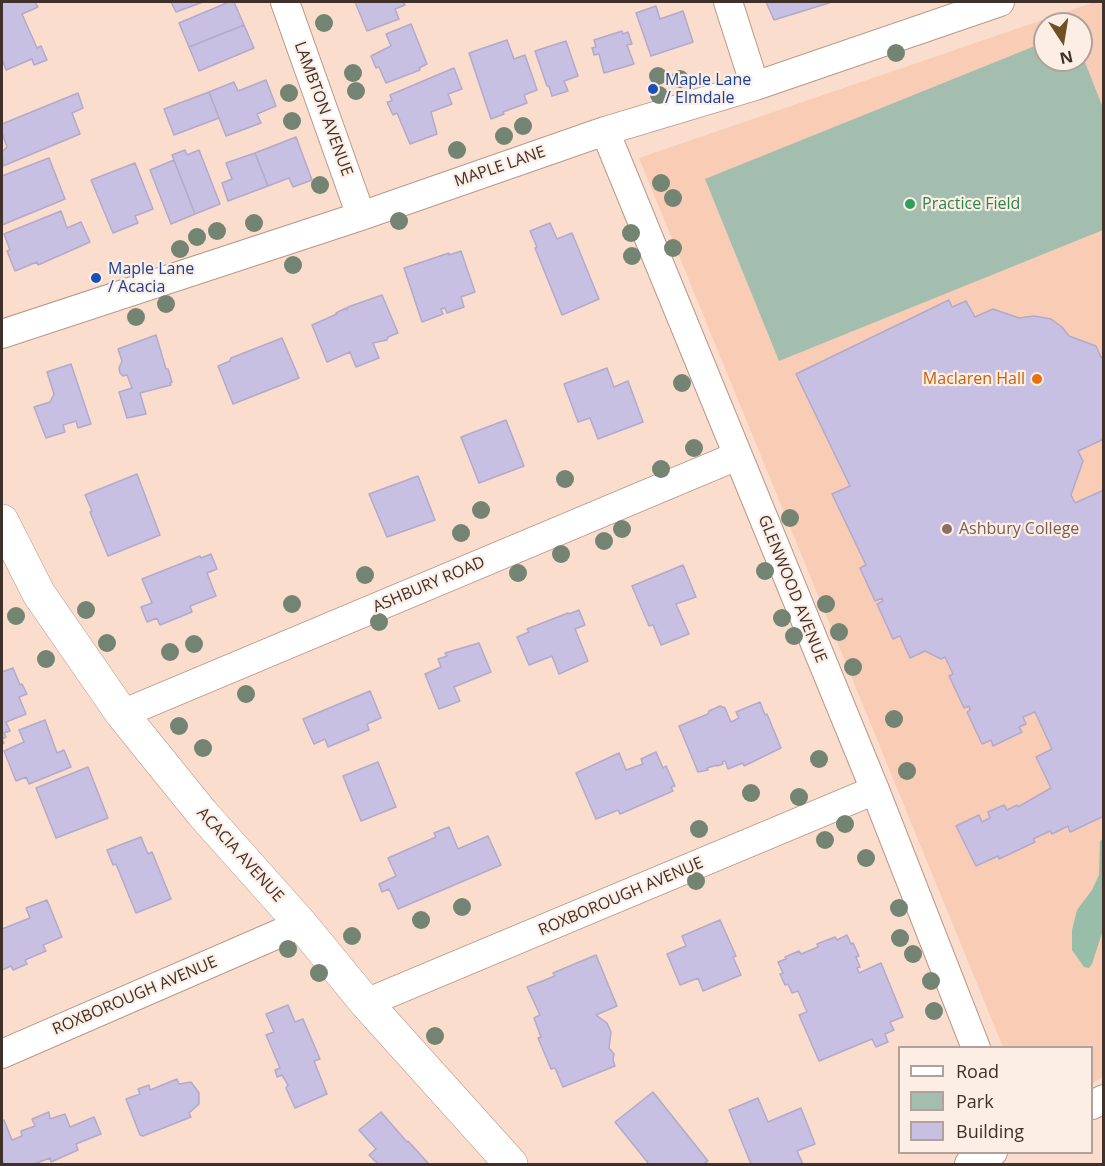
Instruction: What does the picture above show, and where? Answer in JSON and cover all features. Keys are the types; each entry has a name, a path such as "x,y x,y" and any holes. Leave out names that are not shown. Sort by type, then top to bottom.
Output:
{"street":[{"name":"LAMBTON AVENUE","path":"285,2 361,216"},
{"path":"728,2 755,86"},
{"name":"MAPLE LANE","path":"2,334 361,216 605,131 755,86 999,2"},
{"name":"GLENWOOD AVENUE","path":"605,131 875,790 976,1046"},
{"name":"ASHBURY ROAD","path":"122,714 737,456"},
{"name":"ACACIA AVENUE","path":"2,521 39,594 122,714 202,813 301,924 366,1003 511,1164"},
{"name":"ROXBOROUGH AVENUE","path":"366,1003 875,790"},
{"name":"ROXBOROUGH AVENUE","path":"2,1054 301,924"},
{"path":"969,1164 989,1154"}],"shaded area":[{"name":"Ashbury College","path":"1095,2 1103,2 1103,1077 1093,1082 1093,1046 1003,1046 639,158 1033,23 1033,72 1093,72 1093,12 1066,12"}],"green space":[{"name":"Practice Field","path":"1033,47 1033,72 1089,72 1103,108 1103,230 779,361 705,179"},
{"path":"1103,839 1103,930 1089,968 1084,967 1072,950 1072,930 1077,910 1092,890 1099,875 1100,841"}],"building":[{"path":"2,2 35,2 38,7 22,14 37,48 41,46 47,60 34,65 32,59 6,70 2,59"},
{"path":"171,2 203,2 176,12"},
{"path":"234,2 244,25 189,47 179,23"},
{"path":"355,2 403,2 405,5 395,9 399,19 367,31"},
{"path":"766,2 832,2 774,20"},
{"path":"656,6 660,19 683,11 693,42 651,56 636,13"},
{"path":"411,24 427,64 419,68 420,70 386,83 371,56 391,46 386,34"},
{"path":"244,25 254,48 199,71 189,47"},
{"path":"622,31 623,34 628,32 632,44 627,45 634,64 604,73 599,54 594,55 592,48 596,47 594,40"},
{"path":"507,40 514,59 525,55 537,90 524,95 527,103 491,119 469,53"},
{"path":"566,41 578,76 564,81 568,91 552,96 535,51"},
{"path":"454,68 462,89 448,94 452,104 431,112 437,134 410,144 397,113 393,115 387,102 392,101 390,95"},
{"path":"266,80 276,106 257,114 261,123 226,136 209,92 234,82 238,91"},
{"path":"209,92 219,118 174,135 164,109"},
{"path":"78,93 83,108 72,113 80,134 3,166 2,152 7,147 2,133 2,124"},
{"path":"296,137 312,180 293,187 289,178 268,186 255,153"},
{"path":"185,150 187,155 199,150 220,204 195,214 172,155"},
{"path":"255,153 268,186 228,201 222,183 232,179 226,163"},
{"path":"49,158 65,199 2,225 2,176"},
{"path":"174,160 195,214 171,224 150,170"},
{"path":"135,163 153,209 135,216 138,223 113,233 91,180"},
{"path":"61,211 67,228 81,222 90,242 38,265 37,262 15,271 7,251 10,250 4,234"},
{"path":"550,223 557,239 572,233 599,299 562,315 530,231"},
{"path":"461,251 475,292 461,297 464,307 447,313 445,308 441,309 443,314 422,322 404,268"},
{"path":"382,295 398,333 388,337 387,340 373,343 379,358 356,367 350,352 327,362 312,325 346,308 347,310 348,307"},
{"name":"Ashbury College","path":"949,300 952,307 966,301 975,317 993,309 1019,318 1034,316 1051,319 1069,336 1096,346 1101,357 1104,356 1104,439 1078,451 1083,461 1071,495 1075,503 1104,490 1104,816 1070,832 1068,826 1052,834 1050,831 1033,839 1035,842 999,859 998,856 976,866 956,826 979,815 982,822 990,818 988,812 1004,805 1007,810 1017,805 1018,807 1051,788 1036,757 1052,749 1035,712 1023,717 1026,724 1019,727 1022,732 993,746 991,740 982,744 967,712 970,710 969,706 964,708 949,676 953,674 945,657 941,659 925,651 910,658 900,636 893,639 877,604 883,601 882,598 875,601 860,568 866,565 832,494 850,486 796,374"},
{"path":"156,335 172,382 171,385 140,393 146,414 127,418 119,392 132,388 127,375 123,376 120,373 119,368 122,361 118,349"},
{"path":"282,338 299,378 233,404 218,366 230,361 231,358"},
{"path":"71,364 91,424 78,428 76,421 63,425 65,432 46,438 34,407 50,402 54,394 47,372"},
{"path":"607,368 614,387 628,381 643,422 598,439 590,418 578,422 564,384"},
{"path":"506,420 524,466 479,483 461,437"},
{"path":"137,474 160,535 108,556 85,495"},
{"path":"418,476 435,520 387,537 369,494"},
{"path":"211,554 217,569 207,573 216,596 190,606 192,612 160,625 157,618 147,622 141,607 152,603 142,579 200,556 201,558"},
{"path":"683,565 696,597 676,604 689,634 661,645 653,625 649,626 632,586"},
{"path":"579,610 585,625 575,629 588,661 559,674 552,656 529,665 517,637 529,632 527,629"},
{"path":"479,643 491,672 454,687 460,701 439,709 425,674 441,667 438,659 447,656 445,653"},
{"path":"13,668 20,685 22,684 27,694 19,697 26,714 6,722 10,731 4,733 6,737 2,739 2,672"},
{"path":"370,691 381,718 367,724 369,730 328,747 325,739 314,744 303,719"},
{"path":"760,702 781,748 744,766 743,763 728,769 725,761 722,762 723,764 698,772 679,726 708,714 709,711 720,706 725,708 731,722 739,718 736,712"},
{"path":"45,720 57,753 64,750 71,767 29,784 26,777 16,781 4,751 24,742 19,730"},
{"path":"656,752 663,768 666,766 675,786 671,787 673,791 620,814 618,810 596,819 576,773 619,753 626,770 643,764 641,759"},
{"path":"378,762 396,807 361,821 343,776"},
{"path":"88,767 108,818 56,838 36,788"},
{"path":"449,827 458,849 488,836 501,865 398,909 389,889 382,892 379,884 396,876 388,858 436,837 434,833"},
{"path":"141,837 148,854 152,852 171,899 136,913 116,864 113,865 107,850"},
{"path":"47,900 62,937 43,945 46,951 25,960 27,964 13,970 11,966 2,970 2,929 30,918 26,908"},
{"path":"720,920 736,956 733,957 741,975 703,991 698,978 680,985 667,954 686,946 682,936"},
{"path":"847,935 859,956 856,957 860,967 857,968 859,973 881,963 903,1017 890,1022 894,1030 885,1034 888,1042 876,1047 872,1039 819,1061 799,1015 807,1012 798,991 792,993 788,984 785,985 778,962 799,951 801,954 818,947 817,944 835,937 837,940"},
{"path":"596,955 617,1006 596,1015 607,1023 611,1032 609,1048 614,1054 615,1066 563,1087 555,1068 551,1069 538,1038 541,1037 534,1018 540,1015 527,987 555,976 553,973"},
{"path":"288,1005 295,1022 303,1019 320,1059 314,1061 327,1094 295,1108 286,1088 288,1085 282,1075 277,1077 275,1070 280,1068 266,1035 274,1032 266,1014"},
{"path":"177,1079 179,1084 191,1082 199,1093 199,1104 189,1113 191,1117 143,1136 140,1135 126,1099 140,1094 138,1089 149,1085 150,1090"},
{"path":"653,1092 708,1161 703,1164 649,1164 615,1122"},
{"path":"758,1098 768,1122 801,1108 815,1144 797,1151 803,1164 751,1164 729,1110"},
{"path":"49,1112 50,1119 65,1114 70,1127 94,1117 101,1134 76,1144 78,1150 51,1162 50,1158 34,1164 4,1164 2,1121 4,1120 12,1140 22,1136 21,1131 35,1126 32,1119"},
{"path":"381,1112 429,1164 378,1164 369,1155 376,1149 359,1130"}],"place":[{"name":"Maple Lane / Elmdale","path":"653,89"},
{"name":"Practice Field","path":"910,204"},
{"name":"Maple Lane / Acacia","path":"96,278"},
{"name":"Maclaren Hall","path":"1037,379"},
{"name":"Ashbury College","path":"947,529"}]}
